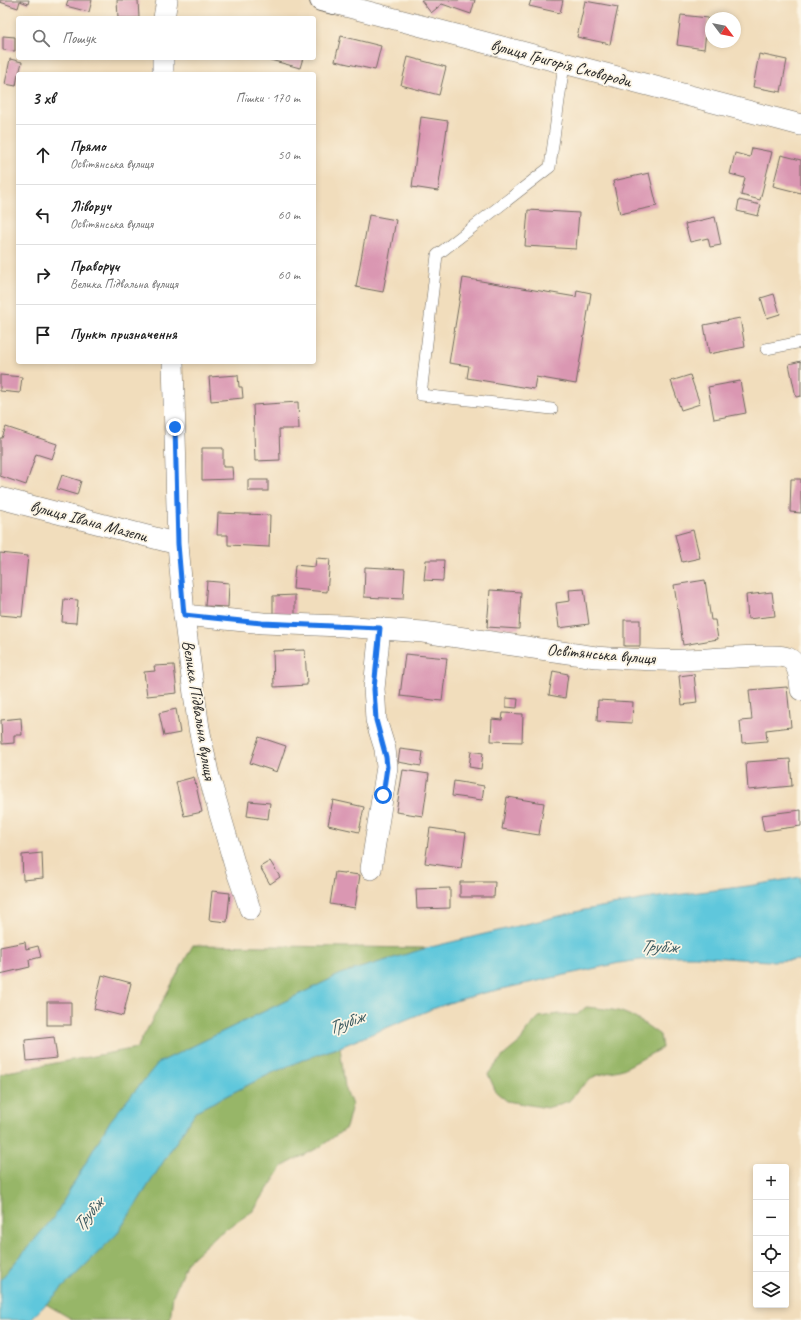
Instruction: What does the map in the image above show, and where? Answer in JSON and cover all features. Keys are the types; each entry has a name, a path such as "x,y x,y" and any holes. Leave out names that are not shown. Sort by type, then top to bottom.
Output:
{"street":[{"path":"164,16 167,0"},
{"name":"вулиця Григорія Сковороди","path":"332,1 564,64 801,125"},
{"path":"163,60 163,72"},
{"name":"Велика Підвальна вулиця","path":"173,364 178,544 184,615 194,694 208,773 235,866 250,909"},
{"name":"вулиця Івана Мазепи","path":"0,498 178,544"},
{"name":"Освітянська вулиця","path":"184,615 262,623 380,628 423,632 596,657 625,659 658,660 780,656 787,657 797,667 801,690"},
{"path":"371,869 387,767 385,749 376,720 374,689 380,628"}],"lane":[{"path":"552,409 421,395 437,255 550,167 564,64"},
{"path":"766,349 801,342"}],"green space":[{"path":"193,945 427,948 340,1047 345,1087 352,1105 346,1128 320,1147 283,1166 253,1211 217,1235 187,1262 173,1295 170,1320 73,1320 46,1304 0,1298 0,1075 7,1072 137,1048"},
{"path":"586,1007 618,1011 635,1018 660,1035 662,1048 623,1069 595,1076 581,1087 569,1101 547,1108 507,1101 496,1092 488,1074 503,1056 521,1041 527,1030 539,1017 559,1014 577,1015"}],"water":[{"name":"Трубіж","path":"801,877 801,960 769,961 695,956 671,956 619,963 484,993 432,1009 340,1047 305,1059 272,1073 196,1111 117,1234 30,1320 0,1320 0,1280 54,1217 110,1121 158,1063 343,973 427,948 584,910 652,898 748,886"}],"building":[{"path":"0,0 29,0 28,4 20,1 18,8 0,2"},
{"path":"68,0 92,0 89,12 66,6"},
{"path":"117,0 138,0 139,16 118,16"},
{"path":"421,0 475,0 471,14 442,4 431,13"},
{"path":"531,0 563,0 560,13 529,6"},
{"path":"585,1 618,7 610,44 577,37"},
{"path":"681,15 705,18 704,49 677,45"},
{"path":"3,36 15,37 15,51 3,50"},
{"path":"341,36 381,46 375,70 335,61"},
{"path":"759,54 787,60 781,92 753,87"},
{"path":"408,57 446,67 439,95 401,85"},
{"path":"10,59 22,62 20,72 16,72 16,86 5,84"},
{"path":"270,60 302,60 300,68"},
{"path":"421,117 448,121 438,191 412,187"},
{"path":"752,148 772,152 760,200 741,195 745,178 730,174 735,153 750,157"},
{"path":"781,155 801,160 801,193 773,186"},
{"path":"649,173 657,206 620,214 613,181"},
{"path":"739,200 761,205 758,216 737,211"},
{"path":"528,210 579,213 576,249 525,246"},
{"path":"369,215 396,220 383,292 356,287"},
{"path":"715,217 721,245 710,247 708,238 690,242 685,224"},
{"path":"463,278 576,297 577,290 591,293 576,384 536,377 534,389 467,378 469,366 449,363"},
{"path":"774,294 780,314 767,318 761,298"},
{"path":"740,318 745,347 709,354 704,325"},
{"path":"801,361 801,396 796,397 789,364"},
{"path":"0,375 22,377 20,393 0,391"},
{"path":"238,375 239,387 242,387 243,398 211,401 209,377"},
{"path":"690,375 700,404 681,410 671,381"},
{"path":"740,381 746,413 714,419 708,387"},
{"path":"298,402 299,429 279,429 280,460 255,461 253,405"},
{"path":"6,427 57,444 52,459 36,454 26,485 0,476 0,438 2,438"},
{"path":"202,448 223,448 223,467 232,467 233,479 202,480"},
{"path":"62,475 81,481 77,495 57,489"},
{"path":"791,479 801,479 801,513 790,512"},
{"path":"248,480 268,480 268,491 248,491"},
{"path":"218,513 270,515 269,547 228,545 228,535 217,535"},
{"path":"693,530 700,558 682,562 675,535"},
{"path":"0,553 28,556 22,617 0,615"},
{"path":"316,558 330,559 327,592 293,589 295,565 315,567"},
{"path":"426,560 444,560 443,581 424,580"},
{"path":"365,567 405,569 403,599 364,597"},
{"path":"705,580 711,620 715,620 718,639 683,645 674,585"},
{"path":"207,581 229,583 228,607 205,606"},
{"path":"584,589 589,624 559,628 556,603 570,601 569,590"},
{"path":"490,590 521,592 519,629 487,627"},
{"path":"772,592 775,616 748,619 746,595"},
{"path":"295,595 295,615 273,615 273,596"},
{"path":"64,599 78,600 76,623 62,622"},
{"path":"624,620 640,620 640,646 624,646"},
{"path":"305,650 307,685 274,687 273,651"},
{"path":"405,654 447,658 442,701 400,696"},
{"path":"174,665 177,693 147,696 144,672 155,671 154,666"},
{"path":"553,671 568,674 565,698 549,695"},
{"path":"694,674 697,703 682,705 679,676"},
{"path":"787,687 791,727 766,730 767,741 742,743 740,721 752,720 749,690"},
{"path":"506,698 518,699 517,708 506,707"},
{"path":"598,700 633,702 632,723 597,721"},
{"path":"176,709 180,733 164,736 159,713"},
{"path":"503,713 523,714 522,742 491,741 492,719 502,720"},
{"path":"21,718 22,735 14,735 14,743 2,744 1,720"},
{"path":"259,737 286,746 277,772 250,763"},
{"path":"400,749 423,752 421,766 398,762"},
{"path":"471,751 483,753 481,769 469,767"},
{"path":"790,759 792,786 748,790 746,762"},
{"path":"403,770 429,774 423,816 396,812"},
{"path":"194,777 202,812 184,816 176,782"},
{"path":"454,781 484,786 482,800 452,796"},
{"path":"507,797 544,803 539,835 502,829"},
{"path":"333,800 364,807 359,832 328,825"},
{"path":"249,801 270,803 268,819 247,816"},
{"path":"801,810 801,826 764,831 761,815"},
{"path":"430,828 466,833 461,868 425,863"},
{"path":"42,853 43,878 23,880 22,855"},
{"path":"270,861 280,877 270,884 260,867"},
{"path":"335,872 360,875 355,908 330,904"},
{"path":"460,882 495,882 494,897 460,897"},
{"path":"450,888 450,908 417,909 416,889"},
{"path":"212,891 230,893 227,922 209,920"},
{"path":"25,942 26,949 38,946 41,957 29,960 30,967 0,974 0,947"},
{"path":"102,975 131,983 123,1016 94,1009"},
{"path":"47,1002 71,1002 71,1025 47,1025"},
{"path":"54,1037 57,1058 27,1061 25,1040"}],"route":[{"path":"175,427 178,544 184,615 262,623 380,628 374,689 376,720 385,749 387,767 383,795"}]}
